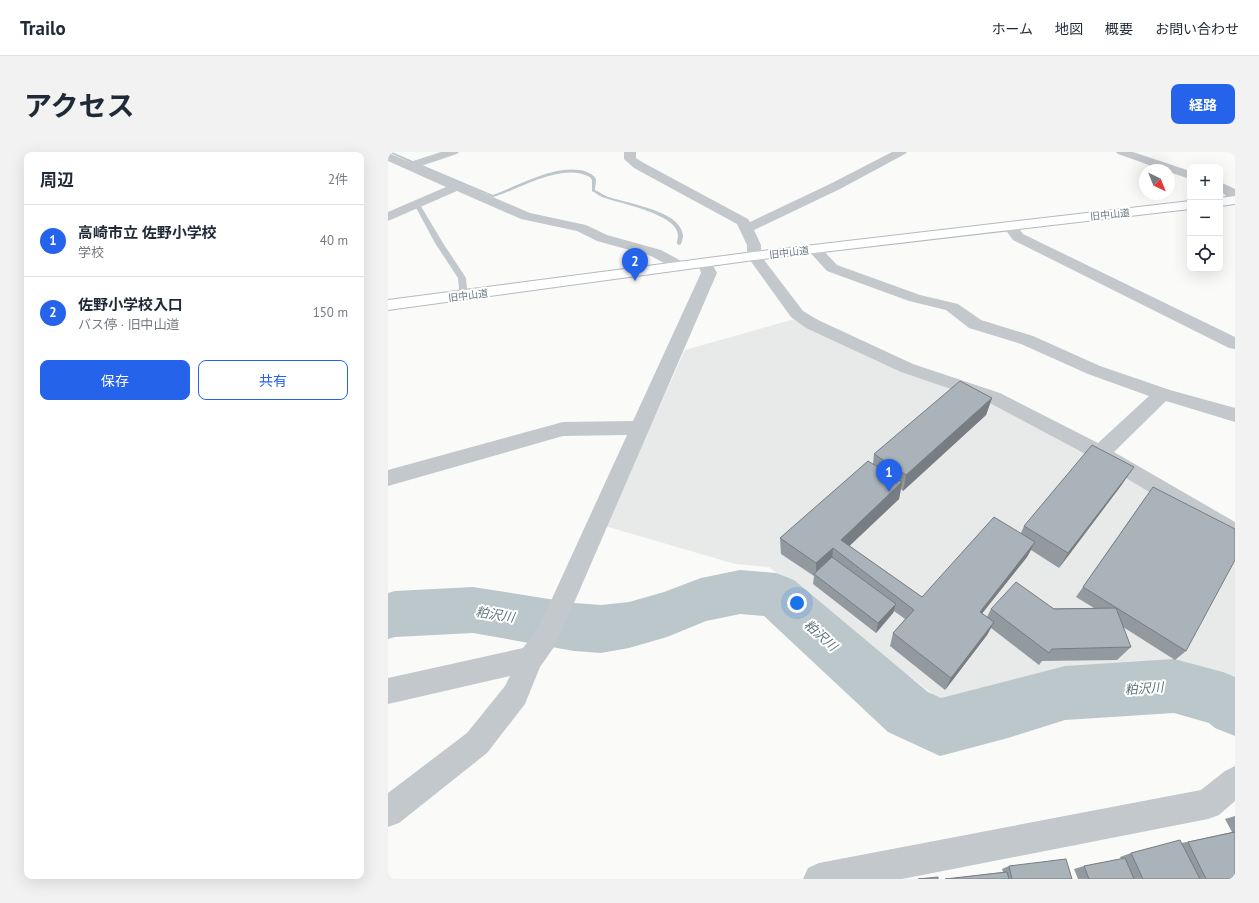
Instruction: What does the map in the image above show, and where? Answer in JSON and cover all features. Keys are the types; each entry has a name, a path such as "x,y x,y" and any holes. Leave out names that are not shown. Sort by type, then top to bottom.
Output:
{"main road":[{"path":"1223,202 1235,200"},
{"name":"旧中山道","path":"388,305 814,248 1187,205"}],"street":[{"path":"410,166 453,152"},
{"path":"630,152 630,159 638,165 743,222 754,245 754,256 797,314 812,324 907,368 993,397 1100,453 1235,533"},
{"path":"1122,152 1187,174"},
{"path":"747,228 836,186 892,153"},
{"path":"388,157 526,216 581,228 602,238 656,253 680,266"},
{"path":"388,217 456,187"},
{"path":"1223,187 1229,190 1235,196"},
{"path":"1009,225 1018,237 1235,344"},
{"path":"814,248 832,268 915,298 952,307 975,324 1027,340 1094,370 1163,394 1235,415"},
{"path":"388,812 477,743 514,695 531,659 545,639 559,610 709,273 705,263"},
{"path":"1100,453 1163,394"},
{"path":"388,478 563,430 640,428"},
{"path":"388,691 531,659"},
{"path":"819,879 1208,804 1235,781"}],"lane":[{"path":"417,204 439,243 462,278 463,289 461,296"}],"shaded area":[{"path":"795,319 989,400 1100,458 1235,539 1235,689 1208,676 1166,674 1063,683 952,709 769,567 735,564 605,526 685,350"}],"building":[{"path":"960,381 992,398 906,475 874,454"},
{"path":"1092,445 1134,467 1068,553 1024,526"},
{"path":"868,461 902,482 841,540 922,597 994,517 1035,542 980,612 994,622 951,678 893,633 914,610 833,548 816,563 780,538"},
{"path":"1153,487 1235,529 1235,560 1186,651 1083,587"},
{"path":"832,557 896,604 878,623 814,574"},
{"path":"1016,582 1054,609 1116,608 1131,647 1052,649 1049,653 991,609"},
{"path":"1235,832 1235,879 1206,879 1188,842"},
{"path":"1180,840 1200,879 1143,879 1131,853"},
{"path":"1125,858 1134,879 1089,879 1084,866"},
{"path":"1066,859 1072,879 1012,879 1009,866"},
{"path":"1007,872 1009,879 945,879"},
{"path":"938,877 938,879 918,879"}],"waterway":[{"path":"389,152 413,162"},
{"path":"422,166 493,196 549,175 571,171 583,172 592,176 594,180 593,190 605,197 640,206 666,218 676,225 681,234 679,244"},
{"name":"粕沢川","path":"388,616 395,614 473,610 574,627 601,629 629,625 667,614 701,600 740,592 776,595 908,712 940,727 1008,710 1065,693 1174,686 1223,700 1235,708"}],"place":[{"name":"佐野小学校入口","path":"635,281"},
{"name":"高崎市立 佐野小学校","path":"889,492"}]}
